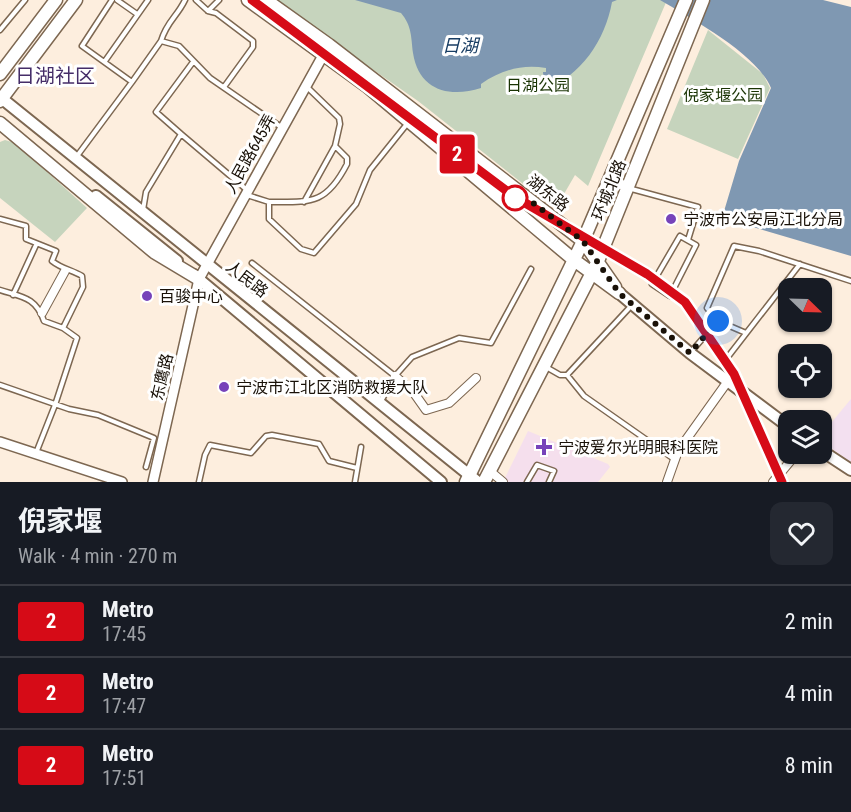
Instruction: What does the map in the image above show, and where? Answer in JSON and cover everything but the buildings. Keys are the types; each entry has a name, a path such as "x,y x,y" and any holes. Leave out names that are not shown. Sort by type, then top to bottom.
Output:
{"main road":[{"path":"0,74 56,0"},
{"path":"0,99 76,0"},
{"name":"湖东路","path":"248,0 326,50 583,241 619,293"},
{"name":"湖东路","path":"266,0 574,260 619,293"},
{"name":"环城北路","path":"471,480 583,241 686,0"},
{"name":"环城北路","path":"487,476 598,261 703,0"},
{"name":"人民路","path":"0,99 380,404 471,480"},
{"name":"人民路","path":"0,119 199,279 441,482"},
{"path":"0,123 154,252 199,279"},
{"path":"619,293 690,353 778,419"},
{"path":"832,458 851,470"}],"street":[{"name":"人民路645弄","path":"199,279 326,50"},
{"path":"610,180 628,187"},
{"path":"42,313 65,271"},
{"name":"东鹰路","path":"153,482 199,279"},
{"path":"395,376 426,410 449,404 476,378"},
{"path":"668,482 674,459 728,381"},
{"path":"0,442 122,482"},
{"path":"773,482 788,464"},
{"path":"487,476 504,482"}],"lane":[{"path":"0,30 25,0"},
{"path":"112,0 82,46 132,82"},
{"path":"117,0 137,14"},
{"path":"105,61 148,0"},
{"path":"75,159 161,41 166,24 180,10 185,0"},
{"path":"196,0 208,11 216,13 253,41 253,47 224,87"},
{"path":"208,11 219,0"},
{"path":"161,41 179,46 193,62 224,87 282,128"},
{"path":"193,62 156,112 246,192 269,202 304,202 323,197 344,168 347,158 335,147"},
{"path":"304,202 335,147 340,124 337,113 306,87"},
{"path":"269,202 268,219 301,249 314,253 356,204 370,170 410,121"},
{"path":"142,213 146,192 181,134"},
{"path":"628,187 698,207 688,240"},
{"path":"0,219 26,226 26,239 36,245 56,251 52,261 65,271 73,271 82,276 83,288 63,328"},
{"path":"680,236 688,240 696,245 670,297 652,284 680,236"},
{"path":"13,295 36,245"},
{"path":"746,333 718,321 707,308 734,246 851,281"},
{"path":"252,263 395,376"},
{"path":"727,358 800,264"},
{"path":"380,404 395,376 412,357 459,338 491,343 531,269"},
{"path":"0,290 34,302 42,313 44,321 63,328 77,338 56,405 35,454"},
{"path":"544,366 560,375 567,375 633,305"},
{"path":"690,353 718,321"},
{"path":"567,375 584,396 674,459"},
{"path":"0,385 56,405 98,415 154,438 146,467"},
{"path":"199,482 205,455 210,445 251,453 266,436 272,435 319,444 329,461 357,468"},
{"path":"355,482 361,447"},
{"path":"527,482 537,465 554,471 549,482"}],"shaded area":[{"path":"851,399 851,462 832,449 832,422"},
{"name":"宁波爱尔光明眼科医院","path":"528,431 608,464 610,467 598,482 503,482"}],"green space":[{"name":"日湖公园","path":"273,0 667,0 588,186 575,175 557,206 527,187 418,101"},
{"name":"倪家堰公园","path":"708,30 763,74 770,88 738,159 667,129"},
{"path":"5,140 15,143 87,208 55,242 0,198 0,142"}],"water":[{"name":"日湖","path":"355,0 617,0 612,2 604,30 589,55 569,76 557,84 544,91 543,72 546,72 546,68 529,67 512,69 496,75 481,84 481,88 458,92 438,88 422,76 416,66 409,27 401,13"},
{"path":"660,0 823,0 851,7 851,256 722,218 739,161 771,88 764,75 738,50"}],"metro line":[{"name":"2","path":"252,0 515,197 647,274 685,302 734,374 782,482"}],"place":[{"name":"宁波市公安局江北分局","path":"671,219"},
{"name":"百骏中心","path":"147,296"},
{"name":"宁波市江北区消防救援大队","path":"224,387"},
{"name":"宁波爱尔光明眼科医院","path":"544,447"}],"district":[{"name":"日湖社区","path":"55,76"}],"route":[{"path":"515,198 524,196 583,241 619,293 690,353 718,321"}]}
